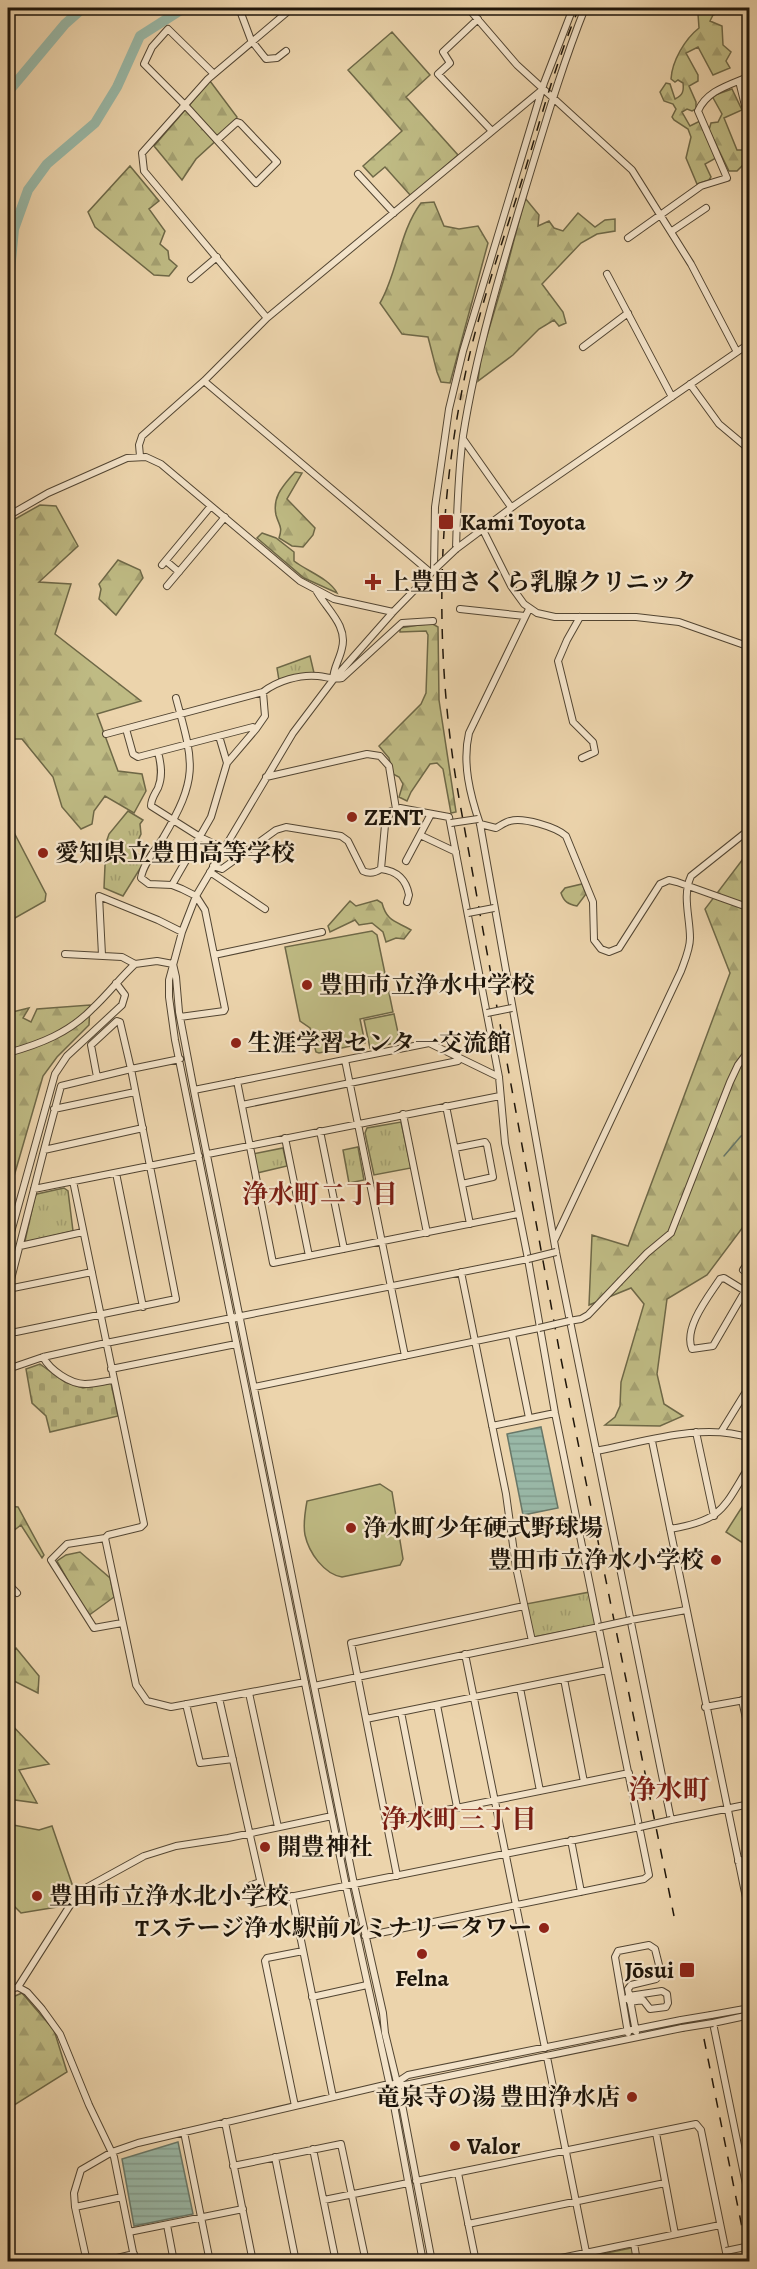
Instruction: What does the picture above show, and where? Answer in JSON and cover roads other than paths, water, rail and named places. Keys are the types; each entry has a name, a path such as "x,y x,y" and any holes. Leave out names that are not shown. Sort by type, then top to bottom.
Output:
{"street":[{"path":"238,8 251,40 266,59 277,58 286,51"},
{"path":"267,318 142,166 142,153 184,104 214,74 291,8"},
{"path":"468,8 517,65 627,164 672,231 737,352"},
{"path":"434,570 435,507 463,351 543,89 573,8"},
{"path":"456,549 463,438 468,398 477,359 564,60 585,8"},
{"path":"743,8 750,21"},
{"path":"478,19 443,52 450,63 438,74 492,132"},
{"path":"214,74 168,29 152,47 144,67 184,104 256,183 277,162 240,123 237,122 217,140"},
{"path":"628,238 701,186 727,178 698,111 702,102 710,94 750,76"},
{"path":"739,81 750,126"},
{"path":"140,456 139,445 142,436 204,381 267,318 543,89"},
{"path":"358,174 394,213"},
{"path":"672,231 706,208"},
{"path":"192,279 217,257"},
{"path":"608,274 672,397"},
{"path":"583,347 628,314"},
{"path":"432,2262 401,2099 392,2084 367,1985 346,1886 171,1015 169,980 195,896 289,738 333,680 393,612 456,549 482,528 750,343"},
{"path":"204,381 434,570"},
{"path":"690,384 719,424 750,450"},
{"path":"463,438 511,507"},
{"path":"8,516 68,484 127,458 140,456 157,461 300,581 342,601 393,612"},
{"path":"179,572 164,563 211,506"},
{"path":"167,586 225,517"},
{"path":"482,528 511,586 519,599 530,609 547,616 636,617 679,622 750,647"},
{"path":"316,590 322,602 338,621 344,636 343,648 333,680"},
{"path":"460,609 525,616"},
{"path":"530,609 468,733 466,760 569,1321 671,1820"},
{"path":"580,617 558,661 573,722 593,742 595,752 582,758"},
{"path":"105,734 263,692 278,682 310,676 333,680 342,678 402,624 434,621"},
{"path":"172,885 212,816 227,763 266,716 263,692"},
{"path":"176,698 191,761 189,787 141,876 142,880 149,884 172,885 195,896 205,910 225,1009 180,1017"},
{"path":"126,729 134,756 139,757 219,736 256,729"},
{"path":"219,736 227,763"},
{"path":"158,752 161,777 150,805 200,837 223,848"},
{"path":"266,777 367,754 380,756 389,766 396,808"},
{"path":"365,1936 648,1877 640,1827 539,1328 504,1135 499,1077 451,823 448,817 396,808"},
{"path":"381,869 385,825 389,814 396,808"},
{"path":"406,861 431,814"},
{"path":"451,823 479,821 496,828 512,820 545,825 559,830 566,836 592,902 594,940 601,950 615,951 624,942 660,885 669,880 750,908"},
{"path":"212,869 222,869 276,830 286,827 341,836 348,841 363,871 367,873 381,869 390,870 399,875 405,882 409,895 407,902"},
{"path":"555,1239 681,970 690,939 686,886 691,876 750,829"},
{"path":"420,835 456,852"},
{"path":"212,869 265,909"},
{"path":"102,955 99,896 158,920 182,933"},
{"path":"468,914 494,908"},
{"path":"214,955 322,932"},
{"path":"65,954 122,957 135,964 157,962 173,964"},
{"path":"8,1053 61,1034 92,1010 135,964"},
{"path":"173,964 177,977 180,1017 194,1090 354,1884 383,2013 392,2084 423,2262"},
{"path":"8,1243 55,1074 67,1056 123,1005 125,995 116,983"},
{"path":"486,1013 512,1008"},
{"path":"8,1326 12,1332 16,1332 177,1298 131,1070 121,1024 117,1021 91,1045 97,1077"},
{"path":"194,1090 429,1044 499,1077"},
{"path":"254,1387 512,1334 588,1315 647,1253 671,1233 730,1082 738,1065 750,1049"},
{"path":"242,1105 458,1061 460,1058"},
{"path":"92,1272 8,1290 61,1086 180,1059"},
{"path":"345,1060 405,1356"},
{"path":"237,1082 273,1263 518,1214"},
{"path":"54,1109 135,1092"},
{"path":"208,1154 500,1096"},
{"path":"446,1106 470,1224"},
{"path":"403,1114 427,1233"},
{"path":"44,1149 143,1128"},
{"path":"321,1131 344,1249"},
{"path":"285,1138 309,1256"},
{"path":"455,1148 483,1142 487,1145 493,1177 462,1184"},
{"path":"34,1189 200,1156"},
{"path":"116,1173 143,1306"},
{"path":"73,1181 144,1524 141,1527 108,1535 105,1538 67,1544 51,1560 94,1628 122,1623"},
{"path":"20,1245 83,1232"},
{"path":"8,1369 43,1357 106,1343 556,1252"},
{"path":"750,1259 743,1270 750,1275"},
{"path":"461,1272 506,1494 516,1567 532,1641"},
{"path":"724,1278 748,1293 713,1346 692,1349 690,1344 693,1321 720,1279 724,1278"},
{"path":"512,1334 529,1418"},
{"path":"111,1369 236,1344"},
{"path":"43,1357 48,1365 67,1378 84,1384 114,1380"},
{"path":"721,1432 750,1385"},
{"path":"492,1426 555,1413"},
{"path":"596,1451 696,1432 721,1432 750,1438"},
{"path":"696,1432 714,1516"},
{"path":"652,1440 705,1707 750,1917"},
{"path":"670,1529 699,1524 714,1516 724,1507 750,1465"},
{"path":"105,1538 136,1685 142,1696 152,1703 166,1706 305,1682"},
{"path":"8,1584 17,1593"},
{"path":"398,1876 357,1677 352,1641 524,1606"},
{"path":"314,1686 686,1610"},
{"path":"465,1654 545,2048"},
{"path":"366,1719 608,1670"},
{"path":"564,1679 584,1782"},
{"path":"520,1688 540,1791"},
{"path":"249,1693 278,1827"},
{"path":"219,1698 264,1902"},
{"path":"705,1707 746,1700 750,1737"},
{"path":"186,1704 200,1763 233,1759"},
{"path":"437,1705 458,1807"},
{"path":"401,1712 421,1814"},
{"path":"387,1822 628,1773"},
{"path":"260,1882 251,1884 249,1887 253,1904 750,1804"},
{"path":"8,1990 18,1987 67,1908 84,1889 157,1851 332,1816"},
{"path":"571,1840 581,1892"},
{"path":"738,1862 750,1859"},
{"path":"292,1896 333,2097"},
{"path":"628,2000 615,1957 618,1951 649,1945 656,1949 661,1973 656,1979 631,1985 628,1989 633,2038"},
{"path":"295,2106 264,1961 267,1958 303,1951"},
{"path":"312,1997 367,1985"},
{"path":"18,1987 27,1992 52,2022 112,2152 135,2258 100,2262"},
{"path":"662,1991 667,1994 668,2003 666,2007 651,2009 643,2000 628,2000 662,1991"},
{"path":"392,2084 408,2075 750,2008"},
{"path":"87,2262 74,2193 81,2170 112,2152 138,2143 392,2084 405,2085 750,2015"},
{"path":"713,2023 750,2204"},
{"path":"547,2057 588,2262"},
{"path":"225,2122 253,2262"},
{"path":"416,2181 696,2124 700,2127 728,2262"},
{"path":"184,2132 210,2262"},
{"path":"656,2133 675,2234"},
{"path":"233,2166 342,2145 366,2262"},
{"path":"313,2149 336,2261 328,2262"},
{"path":"274,2157 296,2262"},
{"path":"458,2173 476,2262"},
{"path":"324,2200 408,2183"},
{"path":"468,2224 665,2183"},
{"path":"75,2207 122,2197"},
{"path":"129,2232 243,2210"},
{"path":"166,2225 174,2262"},
{"path":"542,2262 720,2226"},
{"path":"634,2243 637,2262"},
{"path":"726,2251 750,2246"}],"waterway":[{"path":"8,92 65,24 83,8"},
{"path":"8,292 14,229 28,190 47,164 95,123 117,87 140,36 184,8"},
{"path":"724,1156 741,1136 750,1130"}],"tunnel":[{"path":"458,396 465,398"}],"railway":[{"path":"579,8 548,93 467,366 449,474 444,528 442,636 445,690 459,798 559,1349 674,1916"},
{"path":"704,2039 749,2262"}],"place":[{"name":"Kami Toyota","path":"446,522"},
{"name":"上豊田さくら乳腺クリニック","path":"373,582"},
{"name":"ZENT","path":"352,817"},
{"name":"愛知県立豊田高等学校","path":"43,853"},
{"name":"豊田市立浄水中学校","path":"307,985"},
{"name":"生涯学習センタ一交流館","path":"236,1043"},
{"name":"浄水町少年硬式野球場","path":"351,1528"},
{"name":"豊田市立浄水小学校","path":"716,1560"},
{"name":"開豊神社","path":"265,1847"},
{"name":"豊田市立浄水北小学校","path":"37,1896"},
{"name":"Tステージ浄水駅前ルミナリータワー","path":"544,1928"},
{"name":"Felna","path":"422,1954"},
{"name":"Jōsui","path":"687,1970"},
{"name":"竜泉寺の湯 豊田浄水店","path":"632,2097"},
{"name":"Valor","path":"455,2146"}],"district":[{"name":"浄水町二丁目","path":"320,1194"},
{"name":"浄水町","path":"669,1790"},
{"name":"浄水町三丁目","path":"459,1819"}]}
